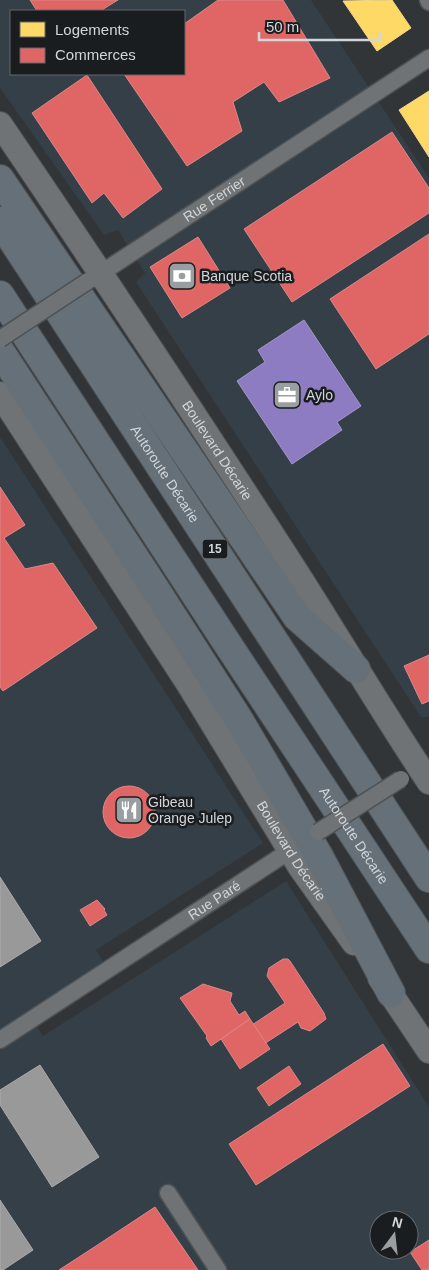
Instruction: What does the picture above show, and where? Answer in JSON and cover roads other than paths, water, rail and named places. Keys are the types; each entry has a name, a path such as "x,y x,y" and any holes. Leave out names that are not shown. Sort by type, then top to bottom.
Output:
{"highway":[{"path":"0,179 297,617 356,669"},
{"name":"Autoroute Décarie","path":"0,221 429,878"},
{"name":"Autoroute Décarie","path":"0,295 214,624 429,949"},
{"path":"0,350 238,718 391,993"}],"main road":[{"name":"Boulevard Décarie","path":"0,124 94,278 268,528 318,605 419,772"},
{"name":"Boulevard Décarie","path":"0,394 189,685 306,841"},
{"path":"391,993 429,1051"}],"street":[{"name":"Rue Ferrier","path":"0,339 429,58"},
{"name":"Rue Paré","path":"0,1040 306,841 419,772"},
{"path":"168,1193 218,1270"}],"place":[{"name":"Banque Scotia","path":"182,276"},
{"name":"Aylo","path":"287,395"},
{"name":"Gibeau Orange Julep","path":"129,810"}]}
